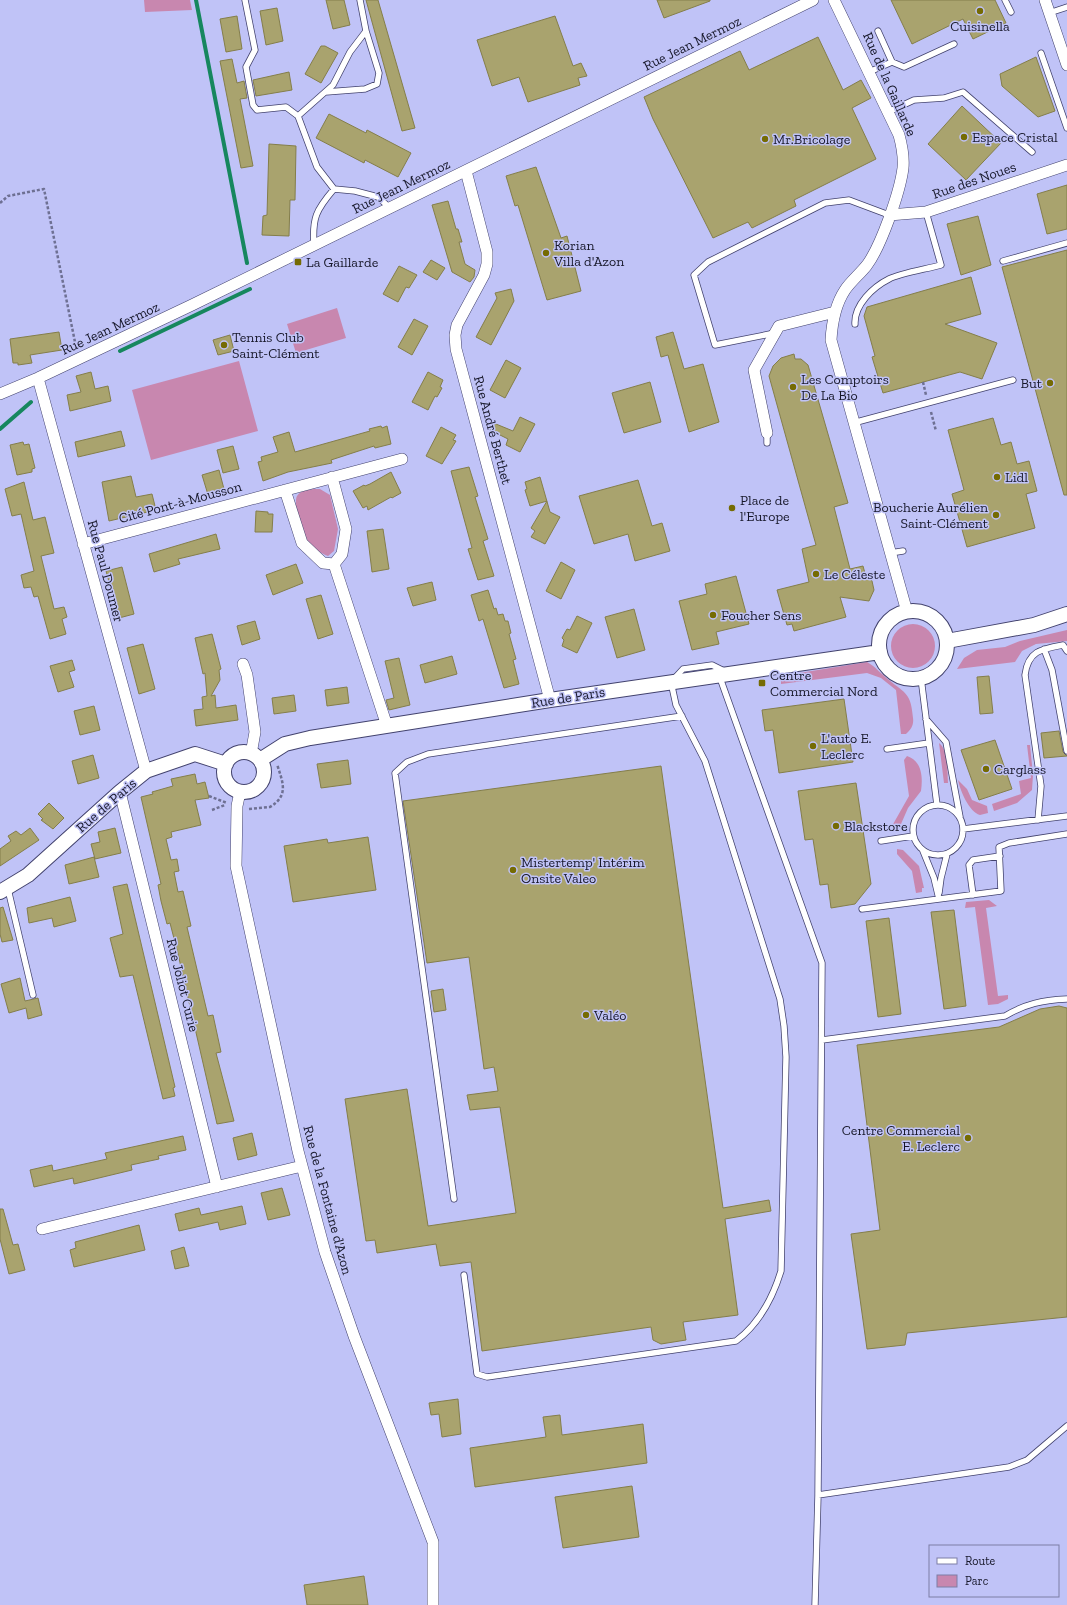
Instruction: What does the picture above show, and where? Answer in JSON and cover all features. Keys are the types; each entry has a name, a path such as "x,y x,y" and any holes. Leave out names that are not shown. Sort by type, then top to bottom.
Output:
{"street":[{"name":"Rue Jean Mermoz","path":"0,394 38,378 314,246 813,0"},
{"name":"Rue de la Gaillarde","path":"834,0 899,135 903,157 903,168 889,215 877,248 867,266 845,290 835,312 831,326 831,340 907,612"},
{"path":"1045,0 1067,65"},
{"name":"Rue des Noues","path":"889,215 926,212 1067,165"},
{"name":"Rue André Berthet","path":"466,171 487,252 487,264 484,274 457,325 455,335 456,349 550,700"},
{"path":"767,438 754,370 779,326 835,312"},
{"name":"Rue Paul Doumer","path":"38,378 146,771"},
{"name":"Cité Pont-à-Mousson","path":"83,544 402,459"},
{"path":"332,477 346,530 342,554 334,564"},
{"path":"285,490 302,543 323,563 334,564"},
{"path":"334,564 387,726"},
{"path":"907,612 918,612 933,619 944,631 947,641 947,651 944,661 938,669 921,678 910,679 900,676 888,666 880,652 880,642 883,631 889,622 897,616 907,612"},
{"path":"947,641 1034,625 1067,614"},
{"name":"Rue de Paris","path":"256,757 285,744 310,738 550,700 880,652"},
{"path":"242,664 247,675 255,732 256,757 263,766 263,779 254,789 240,792 230,786 226,781 224,769 229,759 240,753 256,757"},
{"name":"Rue de Paris","path":"4,890 28,875 120,792 146,771 195,754 226,764"},
{"name":"Rue Joliot Curie","path":"120,792 216,1186"},
{"name":"Rue de la Fontaine d'Azon","path":"240,792 237,806 236,866 302,1166 325,1252 354,1336 433,1542 433,1605"},
{"path":"42,1229 302,1166"}],"lane":[{"path":"245,0 255,50 246,67 253,104 257,110 286,107 298,116 317,167 334,189 356,191 378,197 390,208"},
{"path":"326,92 365,88 377,84 379,73 366,31 360,0"},
{"path":"1005,0 1011,12"},
{"path":"1049,13 1067,7"},
{"path":"298,116 333,85 350,52 366,31"},
{"path":"878,31 892,62 904,67 954,44"},
{"path":"1041,53 1067,128"},
{"path":"869,72 892,62"},
{"path":"888,112 914,100 944,98 962,92 1032,152"},
{"path":"314,246 314,221 324,200 334,189"},
{"path":"775,333 715,345 694,275 708,262 825,203 848,200 889,215"},
{"path":"855,324 854,316 862,300 889,279 941,265 926,212"},
{"path":"1003,261 1067,243"},
{"path":"853,423 1013,380"},
{"path":"890,553 903,551"},
{"path":"1038,820 1041,786 1025,675 1027,663 1032,655 1044,648 1065,644 1067,651"},
{"path":"1044,648 1052,670 1067,752"},
{"path":"723,674 822,963 818,1495 815,1605"},
{"path":"921,678 937,805"},
{"path":"464,1275 477,1374 487,1377 736,1341 743,1336 767,1305 775,1289 781,1270 785,1065 784,1026 780,999 705,761 676,705 671,682"},
{"path":"454,1199 395,773 407,762 428,754 682,716"},
{"path":"926,719 946,742 963,829 959,844 947,854 941,878 939,899"},
{"path":"887,749 929,743"},
{"path":"939,899 934,878 923,851 913,836 914,822 917,815 929,806 937,805 951,808 961,819"},
{"path":"963,829 1067,816"},
{"path":"862,909 1001,891 999,847 1009,843 1067,834"},
{"path":"881,841 913,836"},
{"path":"923,851 930,855 947,854"},
{"path":"973,895 969,866 973,860 1000,856"},
{"path":"4,890 33,995"},
{"path":"822,1040 1005,1016 1022,1006 1037,1002 1067,999"},
{"path":"818,1495 1009,1467 1027,1460 1067,1426"}],"path":[{"path":"0,203 8,196 44,189 78,359"},
{"path":"248,809 270,807 282,794 284,786 277,763"},
{"path":"209,796 228,804 212,810"}],"green space":[{"path":"144,0 190,0 192,10 145,12"},
{"path":"337,308 346,338 296,353 287,324"},
{"path":"239,361 258,431 151,460 132,390"},
{"path":"320,489 330,495 338,529 334,551 328,556 315,549 307,542 303,535 298,518 296,505 297,496 303,491"},
{"path":"917,624 922,625 929,630 934,637 934,655 929,662 922,667 909,668 904,667 897,662 892,655 891,642 892,637 897,630 904,625"},
{"path":"1067,630 1067,641 1036,644 1022,651 1015,662 957,669 964,658 977,650 1005,647 1020,641"},
{"path":"867,662 907,695 911,703 913,725 906,734 901,734 896,690 881,678 867,673 781,684 781,676"},
{"path":"939,743 942,746 946,756 948,783 944,783"},
{"path":"1027,745 1030,745 1033,775 1032,790 1017,803 994,811 992,804 1021,794 1019,781 1031,778"},
{"path":"907,756 912,758 919,766 922,780 921,791 908,808 901,824 894,828 892,826 909,796 904,760"},
{"path":"958,780 967,789 972,800 987,806 988,813 980,815 972,810 963,795"},
{"path":"897,849 903,850 919,866 924,888 922,888 922,892 916,893 912,871 897,854"},
{"path":"989,900 997,906 986,908 998,996 1008,995 1008,999 998,1004 988,1005 975,907 965,908 966,902"}],"building":[{"path":"326,0 344,0 350,25 333,29"},
{"path":"366,0 378,0 415,128 402,131"},
{"path":"657,0 710,0 710,1 664,18"},
{"path":"891,0 995,0 1006,23 973,39 963,19 912,44"},
{"path":"277,8 283,41 266,45 260,11"},
{"path":"237,16 242,49 226,52 220,19"},
{"path":"555,16 573,66 581,63 587,76 578,78 580,85 528,102 519,77 492,86 477,40"},
{"name":"Mr.Bricolage","path":"818,37 843,90 861,80 871,98 852,108 876,159 794,200 796,206 752,228 748,222 713,238 653,119 644,97 740,51 749,70"},
{"path":"321,46 325,46 338,53 321,83 305,74"},
{"path":"1036,57 1055,111 1038,117 1002,86 1000,74"},
{"path":"232,59 237,83 244,81 247,98 240,99 253,166 241,168 220,61"},
{"path":"289,72 292,90 256,96 253,80"},
{"name":"Espace Cristal","path":"962,106 1001,143 966,180 928,144"},
{"path":"329,114 366,133 367,130 411,153 398,177 365,160 364,163 316,138"},
{"path":"269,144 296,146 295,200 290,200 289,236 262,235 263,216 267,215"},
{"path":"536,167 561,238 567,236 581,291 547,300 518,205 515,206 506,176"},
{"path":"1067,185 1067,229 1047,234 1037,194"},
{"path":"448,201 456,229 458,229 462,242 459,242 465,264 475,270 474,277 470,282 452,272 432,205"},
{"path":"978,216 991,265 961,275 947,224"},
{"name":"But","path":"1067,250 1067,495 1064,495 1002,267"},
{"path":"431,260 445,268 437,280 423,272"},
{"path":"399,266 417,275 409,288 406,287 398,302 383,294"},
{"path":"971,277 981,314 945,324 997,343 982,379 960,372 883,393 872,357 875,356 864,316 867,307"},
{"path":"511,289 514,301 491,345 476,337 497,298 495,293"},
{"path":"414,319 428,326 412,355 398,347"},
{"path":"59,332 62,350 30,355 32,363 18,365 18,363 13,363 10,339"},
{"path":"673,332 684,369 703,364 719,422 689,432 668,355 661,357 656,337"},
{"name":"Tennis Club Saint-Clément","path":"230,335 234,351 218,355 213,340"},
{"path":"794,354 795,359 801,359 808,365 848,503 834,507 850,569 863,566 866,577 869,577 872,581 874,590 869,601 840,597 846,617 794,631 792,624 787,625 777,590 809,582 802,549 816,545 769,376 773,366 781,358"},
{"path":"506,360 521,368 505,398 490,390"},
{"path":"91,372 95,389 108,386 111,401 70,411 67,395 81,392 76,376"},
{"path":"428,372 443,380 440,387 442,388 437,397 435,396 428,410 412,402"},
{"path":"650,382 661,422 624,433 612,393"},
{"path":"520,417 535,424 520,452 506,445 508,439 488,429 491,422 513,431"},
{"name":"Lidl","path":"993,418 1001,445 1011,442 1017,464 1029,461 1037,491 1026,494 1035,528 967,547 952,494 964,490 948,430"},
{"path":"381,426 382,428 387,426 391,444 375,448 374,446 331,460 332,463 288,472 263,481 258,462 262,461 261,457 278,452 273,437 289,432 295,452 370,431 369,429"},
{"path":"441,427 456,435 453,440 456,441 442,464 426,456"},
{"path":"121,431 125,446 78,457 75,442"},
{"path":"23,442 24,445 29,444 35,468 32,469 32,472 17,475 10,445"},
{"path":"233,446 239,469 223,473 217,450"},
{"path":"469,467 478,496 475,497 488,539 483,541 494,576 478,580 468,549 472,548 451,471"},
{"path":"219,470 224,489 219,490 220,495 209,498 202,475"},
{"path":"391,472 401,493 368,510 367,506 363,508 353,491 364,485 370,484"},
{"path":"131,476 136,497 152,494 156,510 109,521 102,482"},
{"path":"540,477 547,501 530,506 525,490 527,489 525,482"},
{"path":"638,480 652,526 662,523 670,551 635,561 628,534 594,544 579,496"},
{"path":"24,482 33,520 45,517 54,553 41,556 54,609 64,607 67,617 62,619 66,634 50,639 38,596 34,597 31,587 24,588 21,575 34,571 21,514 12,516 5,489"},
{"path":"547,501 550,512 560,517 545,544 531,537 535,531 531,528"},
{"path":"256,511 273,514 272,532 255,532"},
{"path":"383,529 389,569 372,572 367,531"},
{"path":"216,534 220,549 178,559 180,564 154,572 149,554"},
{"path":"561,562 575,570 561,599 546,591"},
{"path":"296,564 303,583 273,595 266,575"},
{"path":"122,567 134,614 119,618 106,571"},
{"path":"736,576 749,624 716,632 719,644 692,650 679,601 707,594 705,584"},
{"path":"432,582 436,600 413,606 407,588"},
{"path":"488,590 494,609 496,608 498,615 503,614 505,621 508,621 511,633 509,634 516,659 513,660 519,684 504,688 483,619 479,621 471,595"},
{"path":"321,595 333,634 318,639 306,599"},
{"path":"634,609 645,650 617,658 605,617"},
{"path":"577,616 592,623 577,653 562,646 564,640 562,638 567,629 570,630"},
{"path":"255,621 260,639 242,645 237,626"},
{"path":"212,634 221,669 219,670 220,680 211,696 215,695 216,708 236,705 238,720 196,726 194,710 203,709 202,697 207,696 205,673 203,674 195,638"},
{"path":"143,644 155,689 139,694 127,648"},
{"path":"452,656 457,674 425,683 420,665"},
{"path":"399,658 410,705 389,710 386,700 394,698 385,661"},
{"path":"72,660 75,670 69,672 74,687 58,692 50,666"},
{"path":"989,676 993,713 980,714 977,677"},
{"path":"347,687 349,703 327,706 325,690"},
{"path":"294,695 296,711 274,714 272,698"},
{"name":"L'auto E. Leclerc","path":"844,699 853,762 779,773 773,730 765,731 762,710"},
{"path":"94,706 100,730 80,735 74,711"},
{"path":"1059,731 1063,752 1067,756 1044,758 1041,733"},
{"name":"Carglass","path":"995,740 1012,789 979,800 961,750"},
{"path":"93,755 99,778 78,784 72,761"},
{"path":"348,760 351,784 321,788 317,764"},
{"name":"Valéo","path":"661,766 723,1208 769,1200 771,1211 725,1219 738,1315 683,1322 686,1340 661,1344 653,1340 651,1327 482,1351 471,1262 440,1266 436,1244 377,1253 375,1240 366,1241 345,1099 407,1089 428,1226 516,1213 500,1107 470,1110 467,1095 498,1091 494,1067 484,1069 469,957 427,963 403,801"},
{"path":"195,774 197,784 205,782 209,798 195,800 201,825 171,832 172,837 166,839 171,860 177,859 179,871 174,872 178,892 183,891 191,926 187,927 208,1016 213,1015 221,1052 216,1053 234,1121 217,1124 178,954 170,923 167,924 161,901 158,885 161,884 141,797 173,786 171,779"},
{"path":"856,783 871,884 855,904 831,908 828,884 820,885 813,839 805,840 798,791"},
{"path":"49,803 64,818 53,829 41,820 43,819 38,814"},
{"path":"30,828 39,840 0,866 0,849 11,841 8,836 16,831 21,835"},
{"path":"115,828 121,853 95,859 91,844 100,842 98,832"},
{"path":"368,837 376,890 293,902 284,846 327,839 328,843"},
{"path":"94,857 99,877 69,884 65,865"},
{"path":"127,884 175,1087 173,1088 175,1096 163,1099 133,975 120,977 110,938 123,934 113,887"},
{"path":"70,897 76,921 54,927 52,918 29,923 27,908"},
{"path":"3,907 13,940 2,942 0,934 0,908"},
{"path":"954,910 966,1006 944,1009 931,912"},
{"path":"889,918 901,1014 878,1017 866,921"},
{"path":"20,978 25,1001 38,998 42,1015 28,1019 26,1008 9,1013 1,984"},
{"path":"443,989 446,1010 434,1012 431,991"},
{"name":"Centre Commercial E. Leclerc","path":"1059,1006 1067,1008 1067,1317 907,1333 905,1345 867,1349 851,1234 880,1230 857,1045 999,1027 1040,1009"},
{"path":"252,1133 257,1155 238,1160 233,1138"},
{"path":"183,1136 186,1150 158,1156 159,1159 131,1165 132,1170 74,1184 73,1178 34,1187 30,1170 52,1165 53,1171 107,1159 105,1153"},
{"path":"282,1188 290,1215 268,1220 261,1193"},
{"path":"242,1206 246,1224 220,1230 218,1222 179,1231 175,1214 199,1208 201,1215"},
{"path":"0,1209 3,1209 13,1245 18,1244 25,1270 9,1274 0,1239"},
{"path":"139,1225 145,1250 74,1267 70,1250 76,1248 75,1242"},
{"path":"184,1247 189,1266 175,1269 171,1251"},
{"path":"458,1399 461,1434 442,1437 439,1414 431,1415 429,1403"},
{"path":"560,1415 562,1435 643,1424 647,1463 475,1487 470,1448 546,1437 543,1417"},
{"path":"632,1486 639,1537 563,1548 555,1497"},
{"path":"364,1576 368,1605 307,1605 304,1585"}],"waterway":[{"name":"La Gaillarde","path":"196,0 247,263"},
{"name":"La Gaillarde","path":"120,351 250,289"},
{"name":"La Gaillarde","path":"0,429 31,402"}],"place":[{"name":"Cuisinella","path":"980,11"},
{"name":"Espace Cristal","path":"964,137"},
{"name":"Mr.Bricolage","path":"765,139"},
{"name":"Korian Villa d'Azon","path":"546,253"},
{"name":"La Gaillarde","path":"298,262"},
{"name":"Tennis Club Saint-Clément","path":"224,345"},
{"name":"But","path":"1050,383"},
{"name":"Les Comptoirs De La Bio","path":"793,387"},
{"name":"Lidl","path":"997,477"},
{"name":"Place de l'Europe","path":"732,508"},
{"name":"Boucherie Aurélien Saint-Clément","path":"996,515"},
{"name":"Le Céleste","path":"816,574"},
{"name":"Foucher Sens","path":"713,615"},
{"name":"Centre Commercial Nord","path":"762,683"},
{"name":"L'auto E. Leclerc","path":"813,746"},
{"name":"Carglass","path":"986,769"},
{"name":"Blackstore","path":"836,826"},
{"name":"Mistertemp' Intérim Onsite Valeo","path":"513,870"},
{"name":"Valéo","path":"586,1015"},
{"name":"Centre Commercial E. Leclerc","path":"968,1138"}]}
